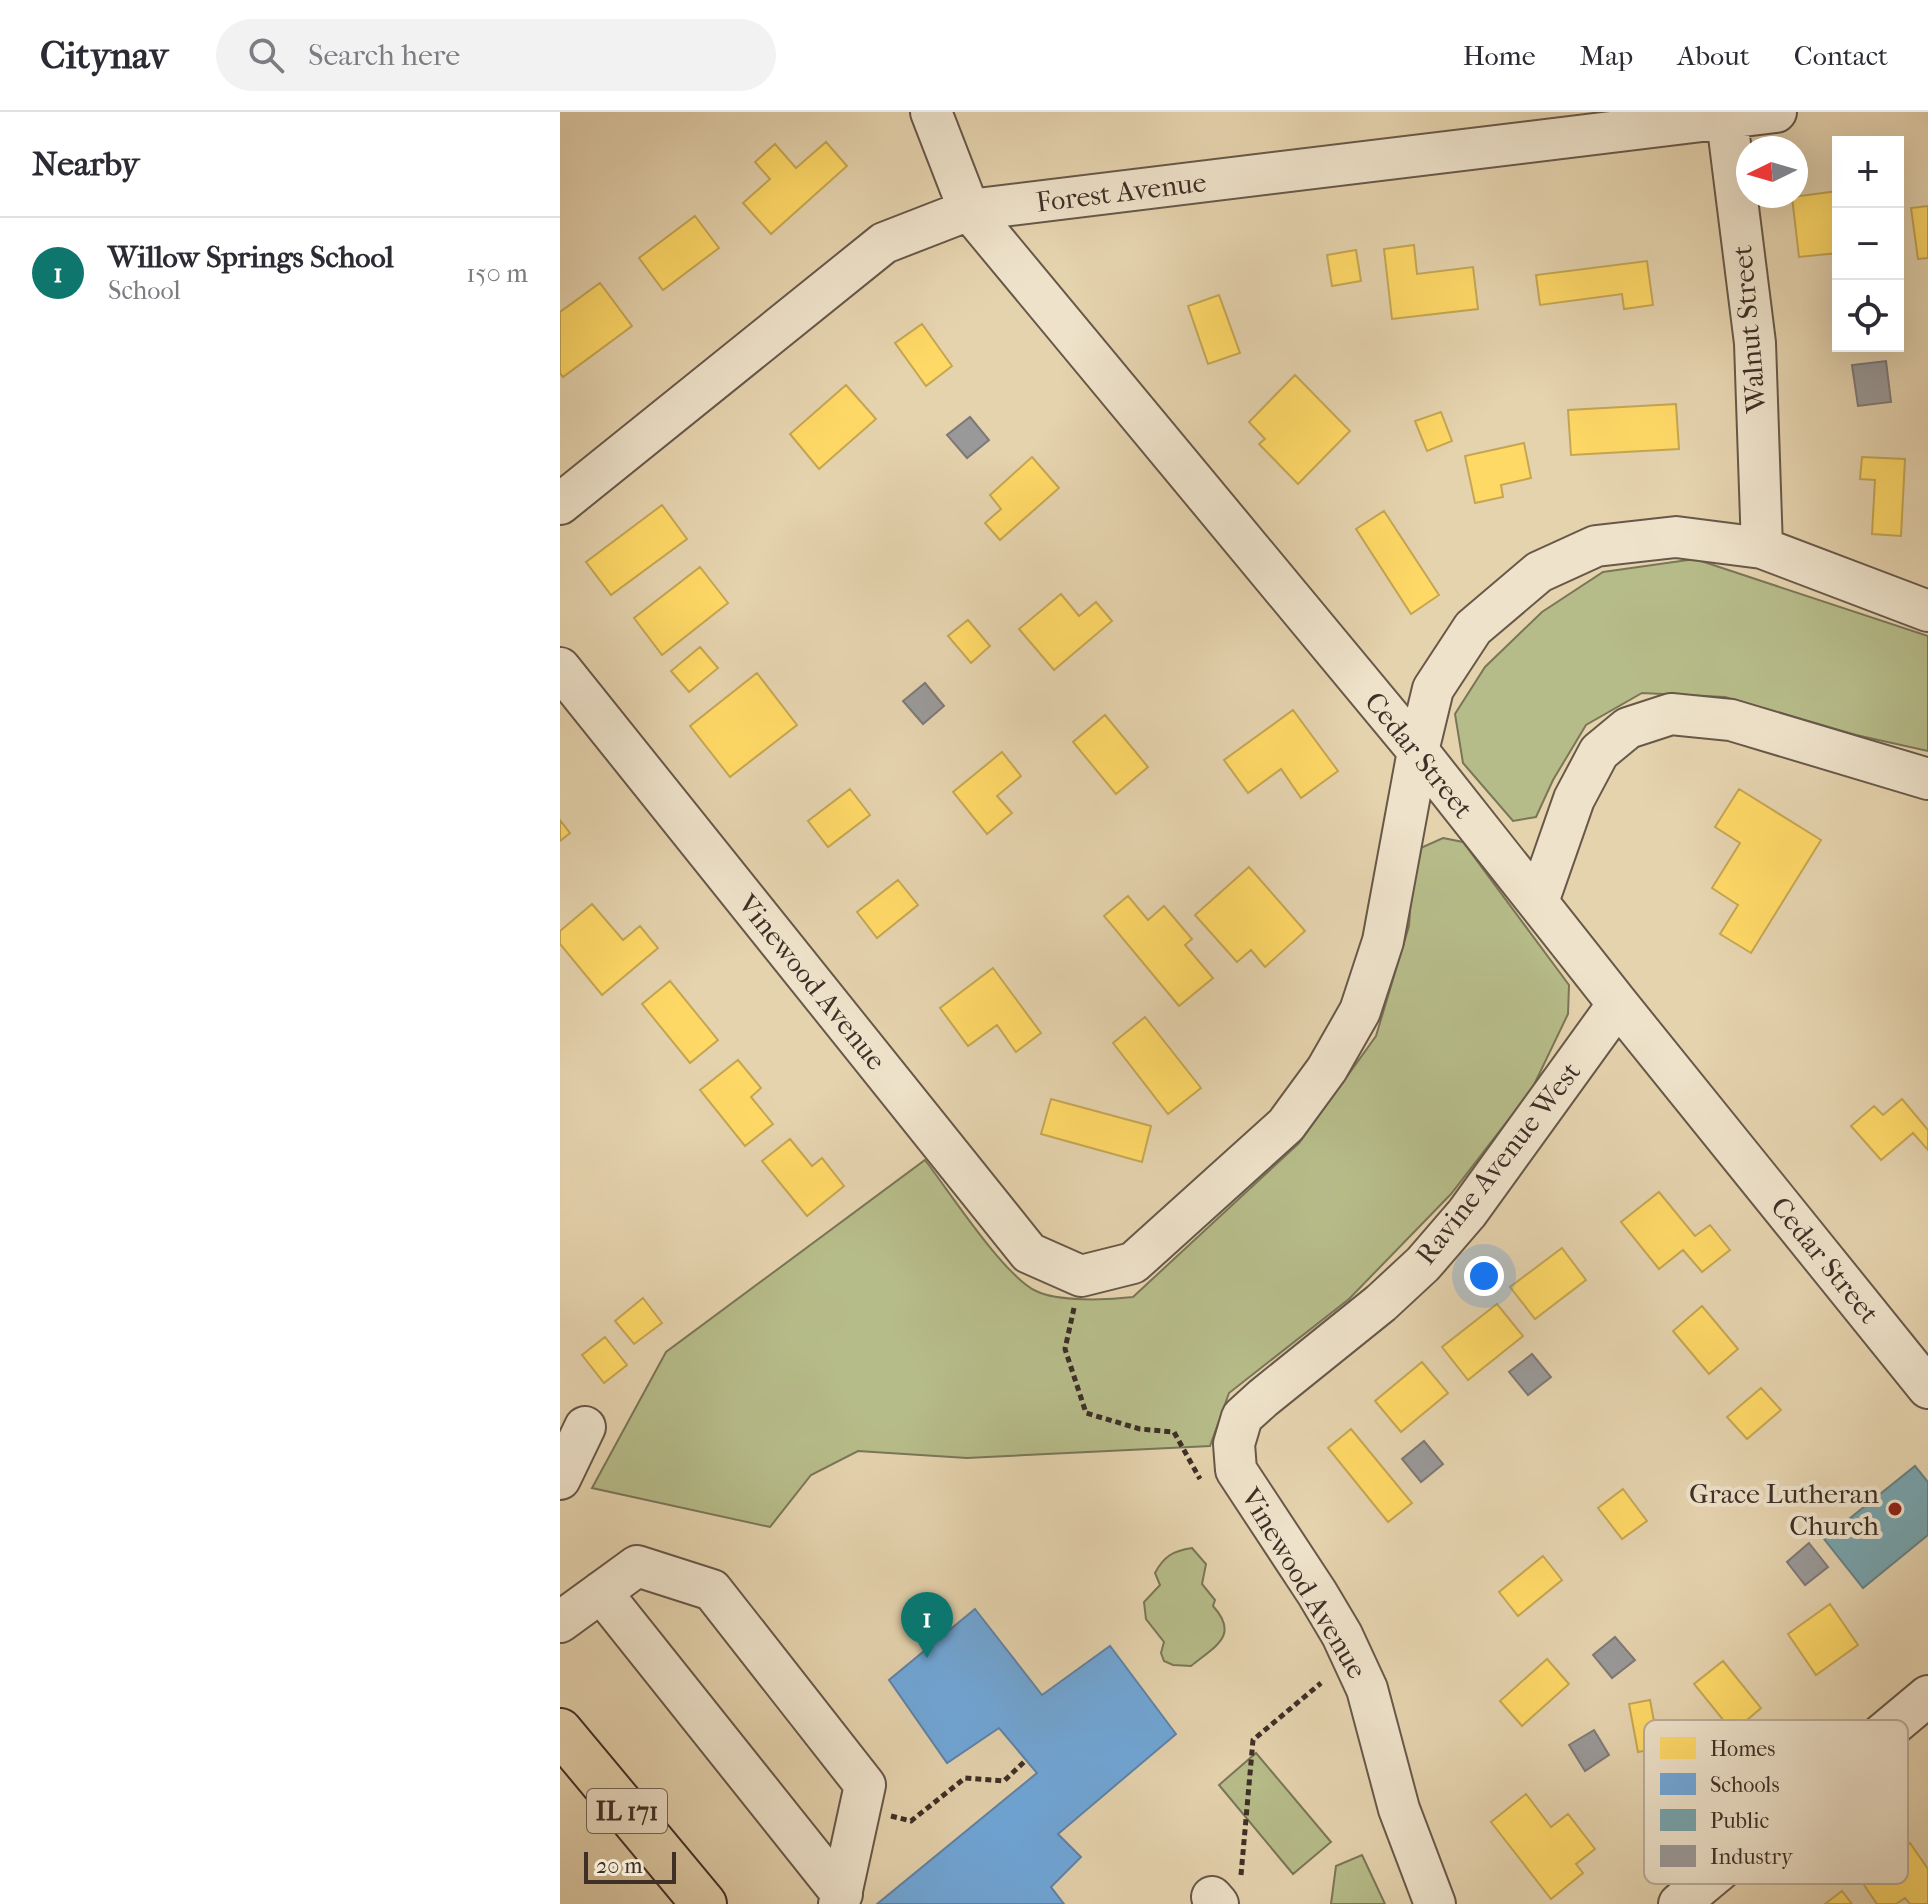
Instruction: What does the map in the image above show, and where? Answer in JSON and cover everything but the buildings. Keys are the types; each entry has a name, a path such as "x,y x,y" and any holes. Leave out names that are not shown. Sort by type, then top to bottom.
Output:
{"main road":[{"name":"IL 171","path":"560,1731 704,1904"}],"street":[{"name":"Cedar Street","path":"931,112 969,210 1418,751 1928,1388"},
{"name":"Forest Avenue","path":"560,504 884,243 969,210 1726,115 1776,112"},
{"name":"Walnut Street","path":"1726,115 1755,343 1762,548"},
{"path":"1081,1276 1133,1263 1286,1125 1327,1069 1360,1011 1383,941 1418,751 1433,689 1473,628 1539,572 1596,546 1676,537 1762,548 1928,611"},
{"name":"Vinewood Avenue","path":"560,668 1029,1253 1081,1276"},
{"path":"1538,902 1574,799 1599,752 1628,728 1671,714 1731,720 1928,779"},
{"name":"Ravine Avenue West","path":"1234,1444 1242,1417 1381,1303 1423,1264 1467,1213 1618,1004"},
{"path":"560,1479 585,1427"},
{"name":"Vinewood Avenue","path":"1234,1444 1236,1470 1317,1593 1342,1635 1367,1689 1399,1809 1435,1904"},
{"path":"560,1622 637,1566 712,1590 865,1785 840,1899"},
{"path":"601,1592 840,1899"},
{"path":"1899,1720 1928,1696"},
{"path":"1679,1904 1703,1884"}],"path":[{"path":"1081,1276 1065,1349 1086,1413 1140,1429 1174,1432 1207,1489"},
{"path":"1223,1897 1253,1740 1321,1683"},
{"path":"883,1815 911,1821 965,1778 1004,1781 1026,1760"}],"green space":[{"path":"1695,559 1928,636 1928,751 1856,735 1725,697 1642,693 1586,725 1553,780 1536,817 1513,821 1463,763 1455,714 1485,667 1542,612 1603,572"},
{"path":"1443,838 1463,842 1569,985 1568,1014 1532,1089 1451,1194 1349,1299 1229,1393 1210,1446 967,1458 858,1451 811,1475 770,1527 592,1488 666,1352 925,1160 993,1251 1036,1291 1070,1299 1133,1297 1299,1143 1376,1036 1409,926 1414,851"},
{"path":"1192,1548 1206,1564 1202,1584 1215,1600 1213,1606 1221,1616 1224,1633 1216,1646 1191,1666 1173,1665 1164,1661 1161,1653 1164,1642 1146,1619 1144,1602 1160,1585 1155,1573 1162,1562 1174,1553"},
{"path":"1256,1753 1331,1842 1293,1874 1219,1785"},
{"path":"1362,1855 1385,1904 1331,1904 1336,1866"}],"place":[{"name":"Grace Lutheran Church","path":"1895,1509"},
{"name":"Willow Springs School","path":"927,1658"}]}
